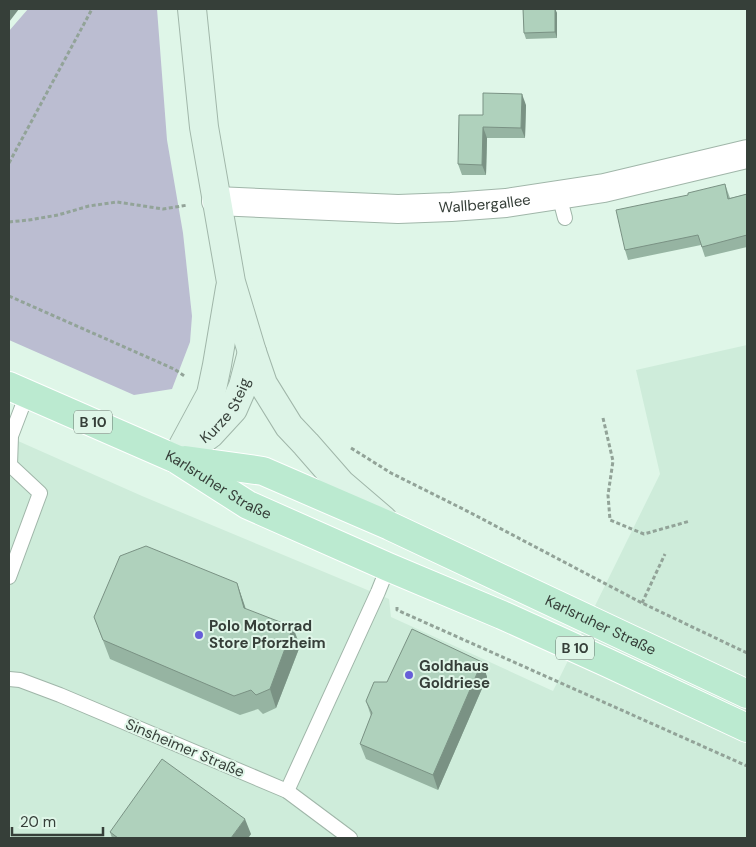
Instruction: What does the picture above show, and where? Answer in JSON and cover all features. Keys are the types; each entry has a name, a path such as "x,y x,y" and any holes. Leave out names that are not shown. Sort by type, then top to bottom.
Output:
{"main road":[{"name":"Kurze Steig","path":"176,459 210,434 233,410 243,386 252,352 231,282 216,201 204,127 192,9"},
{"name":"Kurze Steig","path":"176,459 211,394 231,282"},
{"path":"252,352 263,384 289,426 341,484 390,526"},
{"name":"B 10","path":"18,390 176,459"},
{"name":"Karlsruher Straße","path":"176,459 263,471 390,526 747,694"},
{"name":"Karlsruher Straße","path":"176,459 248,505 581,651 747,728"}],"street":[{"name":"Wallbergallee","path":"216,201 398,209 506,203 562,207 604,188 747,154"}],"lane":[{"path":"9,577 40,493 10,466 11,436 18,390"},
{"path":"287,791 374,601 394,570"},
{"name":"Sinsheimer Straße","path":"9,679 20,680 60,694 287,791 350,838"}],"path":[{"path":"9,163 92,9"},
{"path":"9,222 29,220 89,206 117,202 163,209"},
{"path":"9,296 174,369 211,394"},
{"path":"603,418 614,462 608,495 610,520 644,534 690,522"},
{"path":"350,447 391,473 642,603 747,653"},
{"path":"642,603 665,554"},
{"path":"394,570 397,610 747,766"}],"shaded area":[{"path":"28,9 157,9 167,140 183,233 192,316 190,342 172,389 134,395 9,340 9,31"},
{"path":"747,345 747,838 9,838 9,437 142,496 389,599 391,617 553,691 660,474 636,370"}],"building":[{"path":"523,9 555,9 555,32 524,33"},
{"path":"483,93 522,94 521,128 483,127 482,165 458,164 459,115 483,115"},
{"path":"725,184 728,199 747,194 747,235 702,247 698,235 625,250 616,210 688,195 688,193"},
{"path":"146,546 237,583 244,608 293,627 270,689 256,695 251,690 234,696 103,640 94,617 120,556"},
{"path":"412,629 482,662 433,775 360,744 372,713 366,701 374,682 387,682"},
{"path":"162,759 245,819 231,838 118,838 110,832"}],"place":[{"name":"Polo Motorrad Store Pforzheim","path":"199,635"},
{"name":"Goldhaus Goldriese","path":"409,675"}]}
